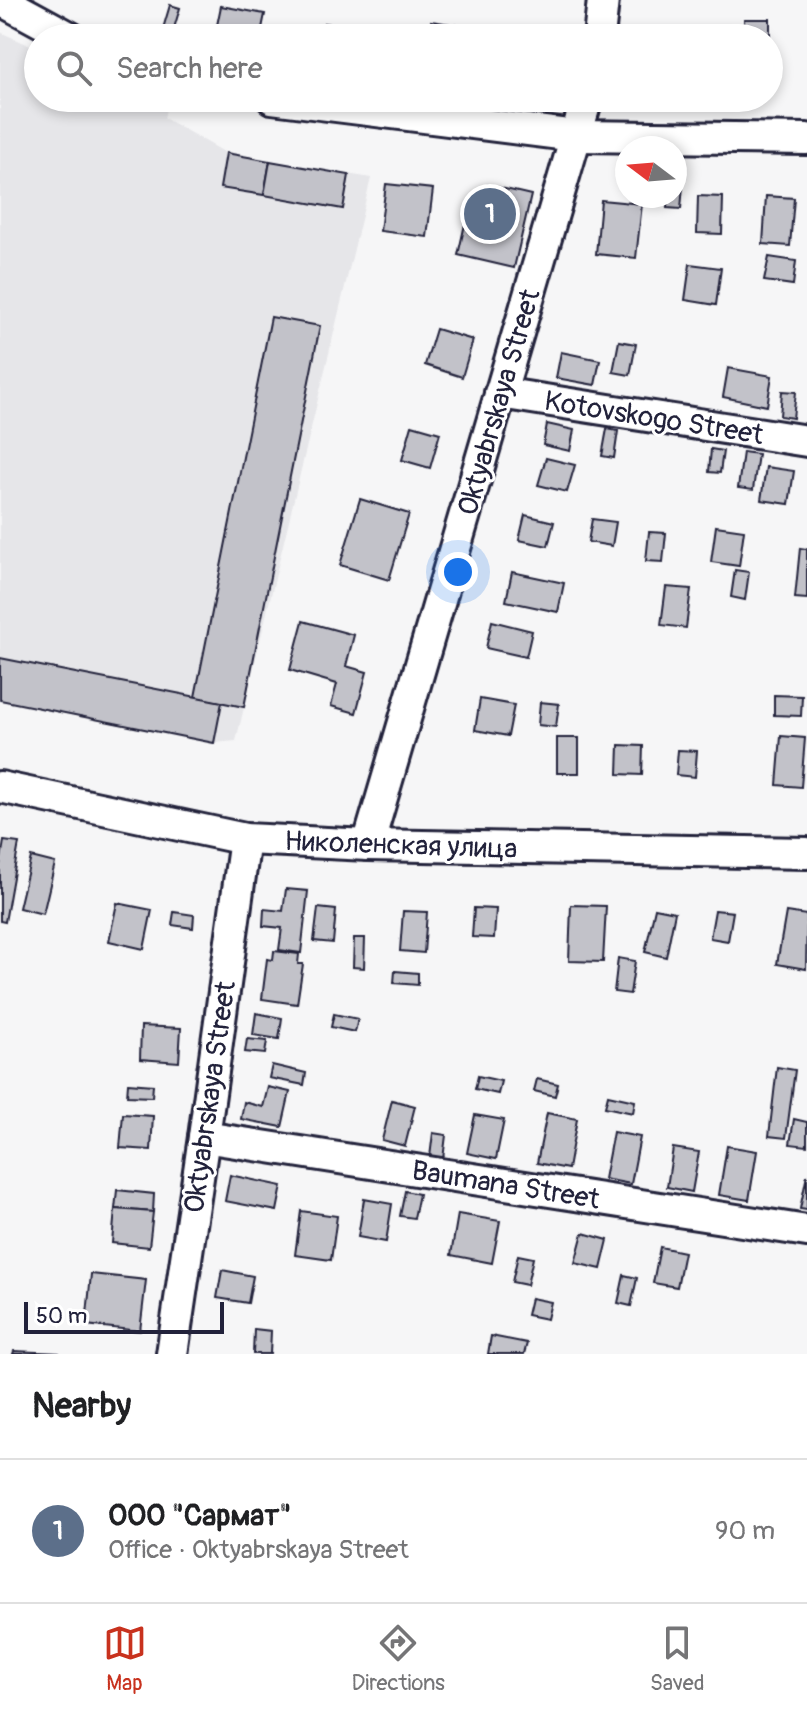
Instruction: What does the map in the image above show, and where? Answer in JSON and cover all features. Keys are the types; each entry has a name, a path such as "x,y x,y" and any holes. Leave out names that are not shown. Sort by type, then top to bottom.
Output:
{"street":[{"path":"1,0 45,24"},
{"path":"600,24 603,0"},
{"path":"384,112 576,136 807,139"},
{"name":"Oktyabrskaya Street","path":"368,845 583,112"},
{"name":"Kotovskogo Street","path":"500,393 807,441"},
{"name":"Николенская улица","path":"0,787 245,839 368,845 807,853"},
{"name":"Oktyabrskaya Street","path":"172,1354 245,839"},
{"name":"Baumana Street","path":"204,1137 807,1231"}],"shaded area":[{"path":"0,32 24,43 24,112 165,112 164,118 226,153 371,178 236,741 214,743 0,700"}],"building":[{"path":"170,5 180,8 175,24 164,24"},
{"path":"221,6 265,14 263,24 217,24"},
{"path":"744,19 770,19 770,24 744,24"},
{"path":"226,153 270,161 264,195 220,188"},
{"path":"270,161 349,175 343,209 264,195"},
{"path":"386,184 433,189 427,237 380,231"},
{"path":"488,185 531,195 514,268 458,255 470,202 483,206"},
{"path":"698,196 723,197 722,234 697,233"},
{"path":"766,196 794,198 790,246 763,244"},
{"path":"601,200 615,201 615,208 642,208 636,258 596,254"},
{"path":"769,257 796,261 793,285 764,281"},
{"path":"690,264 721,268 716,305 685,300"},
{"path":"271,317 320,326 244,707 195,697"},
{"path":"436,329 473,340 462,377 425,365"},
{"path":"619,341 636,344 630,375 613,372"},
{"path":"561,352 600,360 595,385 556,378"},
{"path":"728,368 772,376 767,406 723,397"},
{"path":"782,391 796,392 793,418 780,416"},
{"path":"547,424 574,430 570,451 543,445"},
{"path":"412,425 440,433 430,468 402,460"},
{"path":"607,429 618,431 614,458 602,456"},
{"path":"711,449 723,451 720,473 709,472"},
{"path":"743,452 758,454 753,490 738,488"},
{"path":"546,458 575,465 567,492 538,485"},
{"path":"766,467 794,471 789,504 761,500"},
{"path":"360,499 409,514 389,580 340,565"},
{"path":"525,515 554,522 548,546 519,540"},
{"path":"592,519 616,522 612,546 588,542"},
{"path":"716,526 744,530 739,566 711,562"},
{"path":"649,532 666,533 663,562 646,561"},
{"path":"800,548 807,549 807,599 795,598"},
{"path":"735,570 749,572 745,600 731,597"},
{"path":"512,572 564,583 558,612 506,601"},
{"path":"666,587 691,589 686,628 661,625"},
{"path":"303,621 354,635 346,666 367,672 356,713 331,706 337,684 290,670"},
{"path":"492,621 532,631 526,657 486,648"},
{"path":"0,658 222,702 214,743 0,700"},
{"path":"774,695 802,696 801,716 774,715"},
{"path":"480,699 514,705 508,736 475,730"},
{"path":"540,702 559,704 556,727 538,725"},
{"path":"781,736 805,738 801,787 777,785"},
{"path":"557,738 579,738 579,773 557,773"},
{"path":"619,745 643,746 642,775 618,774"},
{"path":"678,750 697,751 695,777 676,775"},
{"path":"4,841 19,843 5,922 0,921 0,865"},
{"path":"31,857 55,863 43,914 19,908"},
{"path":"286,889 308,891 301,953 279,950 282,928 263,926 264,909 283,911"},
{"path":"117,903 152,910 144,949 109,941"},
{"path":"571,905 606,906 603,962 569,961"},
{"path":"318,908 336,910 333,943 314,941"},
{"path":"474,908 496,909 494,938 472,937"},
{"path":"655,908 675,912 666,957 645,952"},
{"path":"715,910 733,912 728,941 710,938"},
{"path":"403,911 427,912 424,953 400,951"},
{"path":"174,912 194,915 193,928 172,925"},
{"path":"786,912 807,915 806,969 777,964"},
{"path":"354,938 365,938 364,968 353,967"},
{"path":"274,951 299,954 298,964 303,964 297,1004 262,999 267,959 273,960"},
{"path":"618,958 635,961 630,994 614,992"},
{"path":"395,971 418,973 418,985 394,983"},
{"path":"256,1013 282,1018 279,1039 253,1035"},
{"path":"334,1014 358,1019 355,1032 331,1027"},
{"path":"141,1026 181,1028 179,1062 140,1059"},
{"path":"247,1039 267,1041 265,1054 245,1052"},
{"path":"272,1065 306,1073 304,1085 269,1078"},
{"path":"777,1067 795,1070 786,1138 769,1136"},
{"path":"478,1076 501,1081 498,1094 475,1089"},
{"path":"537,1079 558,1084 555,1096 534,1091"},
{"path":"128,1083 153,1085 152,1097 127,1096"},
{"path":"268,1087 290,1092 282,1127 241,1119 244,1102 263,1107"},
{"path":"608,1095 635,1101 633,1113 605,1107"},
{"path":"392,1100 415,1106 405,1146 382,1140"},
{"path":"547,1113 577,1119 568,1169 537,1163"},
{"path":"123,1114 153,1116 151,1150 120,1148"},
{"path":"475,1115 504,1120 496,1159 467,1153"},
{"path":"794,1119 807,1122 807,1146 790,1144"},
{"path":"613,1132 640,1137 631,1184 604,1179"},
{"path":"433,1133 446,1135 443,1159 430,1157"},
{"path":"727,1146 757,1151 749,1200 719,1195"},
{"path":"673,1148 699,1152 692,1192 667,1187"},
{"path":"230,1175 282,1186 277,1211 225,1201"},
{"path":"807,1175 807,1210 800,1209"},
{"path":"117,1190 154,1194 153,1212 115,1209"},
{"path":"405,1191 419,1194 414,1218 400,1216"},
{"path":"364,1199 392,1204 386,1242 358,1237"},
{"path":"115,1209 153,1212 149,1247 112,1243"},
{"path":"301,1211 337,1216 331,1260 295,1255"},
{"path":"458,1214 500,1221 492,1263 451,1255"},
{"path":"583,1233 608,1240 601,1269 575,1263"},
{"path":"660,1247 684,1252 677,1287 653,1283"},
{"path":"518,1255 533,1258 527,1285 512,1282"},
{"path":"222,1270 253,1276 248,1303 217,1298"},
{"path":"91,1274 146,1280 140,1331 86,1325"},
{"path":"624,1275 637,1278 631,1306 618,1303"},
{"path":"531,1298 551,1302 547,1319 527,1315"},
{"path":"254,1329 271,1331 270,1354 253,1354"},
{"path":"491,1336 527,1343 524,1354 488,1354"},
{"path":"14,1351 59,1353 59,1354 13,1354"}],"place":[{"name":"ООО \"Сармат\"","path":"490,214"}]}
